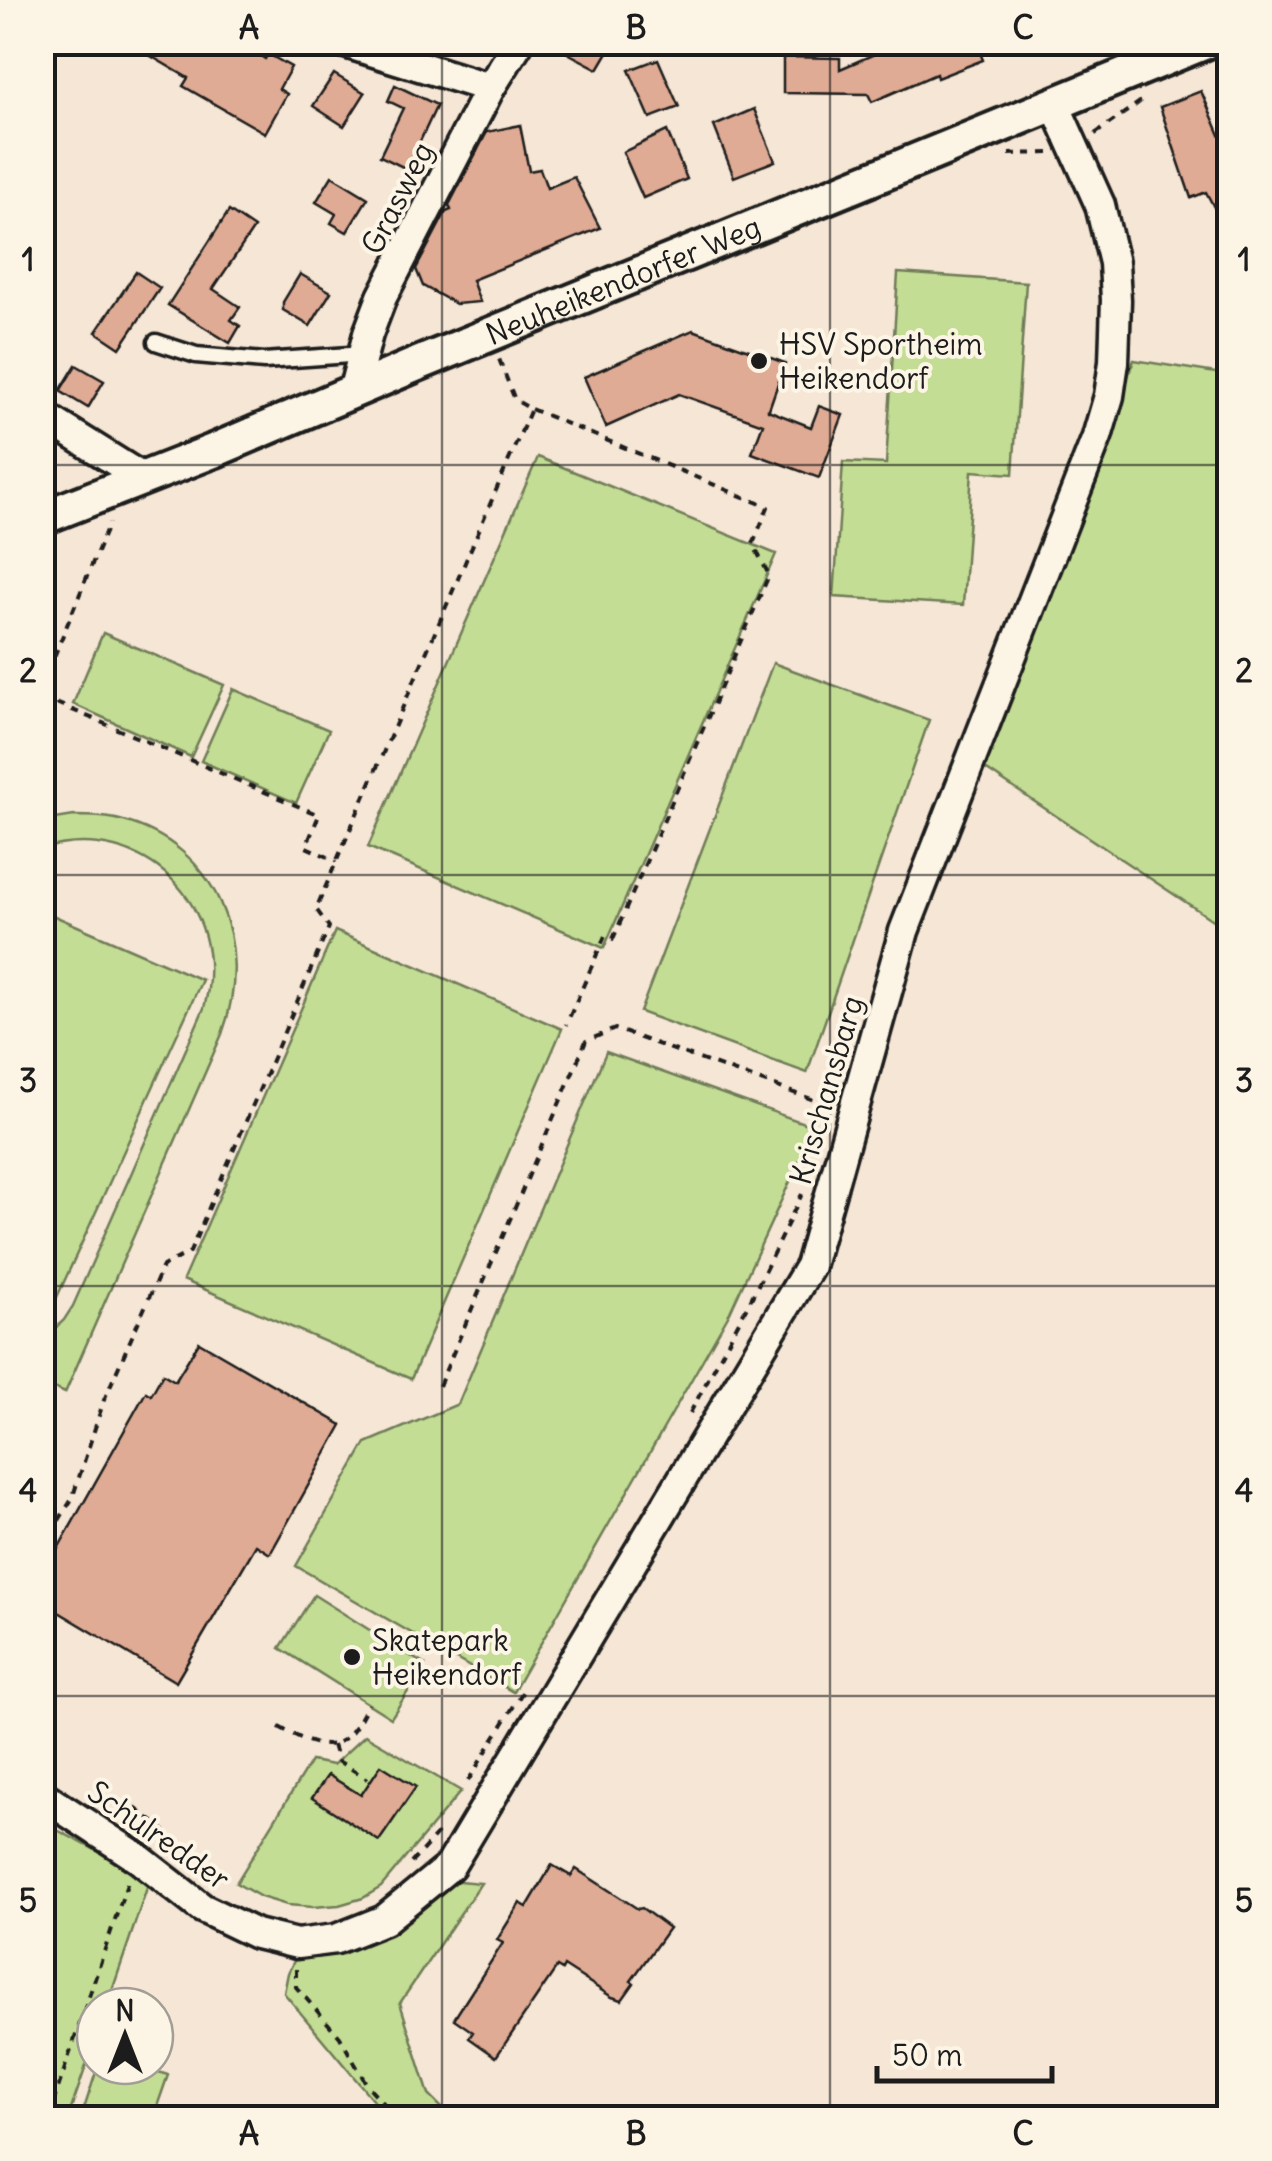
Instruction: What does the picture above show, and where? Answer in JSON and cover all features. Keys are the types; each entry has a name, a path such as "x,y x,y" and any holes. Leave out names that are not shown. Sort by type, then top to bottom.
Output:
{"street":[{"path":"342,42 490,88"},
{"name":"Grasweg","path":"352,392 382,297 490,88 520,42"},
{"name":"Neuheikendorfer Weg","path":"42,518 1206,42"},
{"name":"Krischansbarg","path":"297,1944 336,1939 384,1920 450,1866 810,1266 837,1113 904,930 1097,437 1109,396 1114,362 1114,262 1100,205 1056,105"},
{"path":"42,415 144,479"},
{"name":"Schulredder","path":"42,1794 138,1858 202,1908 256,1934 297,1944"}],"lane":[{"path":"156,342 196,355 264,361 364,354"}],"path":[{"path":"498,359 516,400 531,409 768,507 753,544 769,575 613,939 605,936 566,1025"},
{"path":"42,1548 72,1499 104,1400 162,1266 190,1252 198,1234 329,928 316,909 531,409"},
{"path":"42,686 109,523"},
{"path":"42,697 319,815 306,847 337,861"},
{"path":"439,1386 586,1041 615,1030 837,1113"},
{"path":"683,1426 802,1195"},
{"path":"468,1783 525,1688"},
{"path":"279,1727 304,1741 333,1745 348,1738 368,1704"},
{"path":"333,1745 338,1761 368,1779"},
{"path":"135,1808 163,1829 178,1858"},
{"path":"400,1875 439,1832"},
{"path":"48,2118 138,1858"},
{"path":"297,1944 296,1987 340,2036 367,2086 397,2118"}],"green space":[{"path":"898,273 1026,282 1013,474 972,471 963,605 834,597 843,462 886,464"},
{"path":"1134,360 1229,375 1229,931 984,768"},
{"path":"538,457 776,554 604,948 368,847"},
{"path":"103,633 224,685 191,757 73,704"},
{"path":"773,663 929,720 807,1073 640,1012"},
{"path":"233,689 329,730 296,803 201,761"},
{"path":"74,816 120,820 154,833 182,851 204,875 220,903 230,933 234,966 222,1034 65,1393 43,1383 43,1340 73,1306 204,1008 209,971 205,936 192,905 172,879 146,859 115,847 80,843 43,849 43,821"},
{"path":"43,911 202,980 47,1319 42,1317"},
{"path":"335,931 562,1029 411,1379 183,1280"},
{"path":"606,1052 815,1127 730,1312 513,1692 296,1566 366,1443 458,1404"},
{"name":"Skatepark Heikendorf","path":"314,1595 425,1665 391,1718 280,1648"},
{"path":"365,1735 461,1791 381,1887 363,1898 313,1907 261,1897 236,1883 311,1761 333,1765"},
{"path":"42,1822 150,1879 114,1986 75,1986 75,2086 79,2086 68,2118 43,2118"},
{"path":"448,1880 481,1883 400,2003 429,2095 452,2118 388,2118 284,1993 288,1973 296,1957"},
{"path":"91,2086 164,2086 153,2118 81,2118"}],"building":[{"path":"127,42 239,42 265,59 268,54 291,67 279,89 287,94 265,133 183,86 188,78"},
{"path":"547,42 614,42 598,69"},
{"path":"902,42 976,42 983,60 937,78 936,74 872,102 868,94 783,93 783,57 840,58 840,69"},
{"path":"658,59 679,107 650,118 629,70"},
{"path":"334,74 365,93 344,126 313,106"},
{"path":"395,85 437,105 407,169 380,156 403,108 388,101"},
{"path":"1201,91 1230,158 1230,202 1215,209 1206,192 1191,198 1160,107"},
{"path":"754,109 775,161 734,177 714,126"},
{"path":"520,125 529,171 540,169 547,188 574,177 600,228 472,280 480,302 456,304 423,286 416,269 446,212 451,210 449,205 487,132"},
{"path":"667,131 687,179 643,198 623,152"},
{"path":"332,176 368,198 347,232 331,223 336,214 316,202"},
{"path":"229,211 254,228 213,289 240,307 231,320 240,326 230,343 168,305"},
{"path":"136,272 160,288 120,348 96,332"},
{"path":"300,274 331,292 310,326 283,310 283,302"},
{"path":"693,330 785,363 769,410 811,427 819,406 843,415 819,478 752,453 763,424 679,394 606,427 584,377"},
{"path":"76,365 104,381 88,408 60,391"},
{"path":"199,1342 342,1425 270,1554 256,1545 176,1682 42,1602 42,1577 146,1392 151,1395 163,1374 175,1381"},
{"path":"381,1765 416,1787 379,1841 312,1798 328,1775 361,1795"},
{"path":"552,1865 571,1876 576,1869 669,1928 622,2000 564,1966 562,1970 557,1967 496,2057 469,2038 473,2032 454,2019 503,1943 497,1940 520,1903 527,1907"}],"place":[{"name":"HSV Sportheim Heikendorf","path":"759,361"},
{"name":"Skatepark Heikendorf","path":"352,1657"}]}
